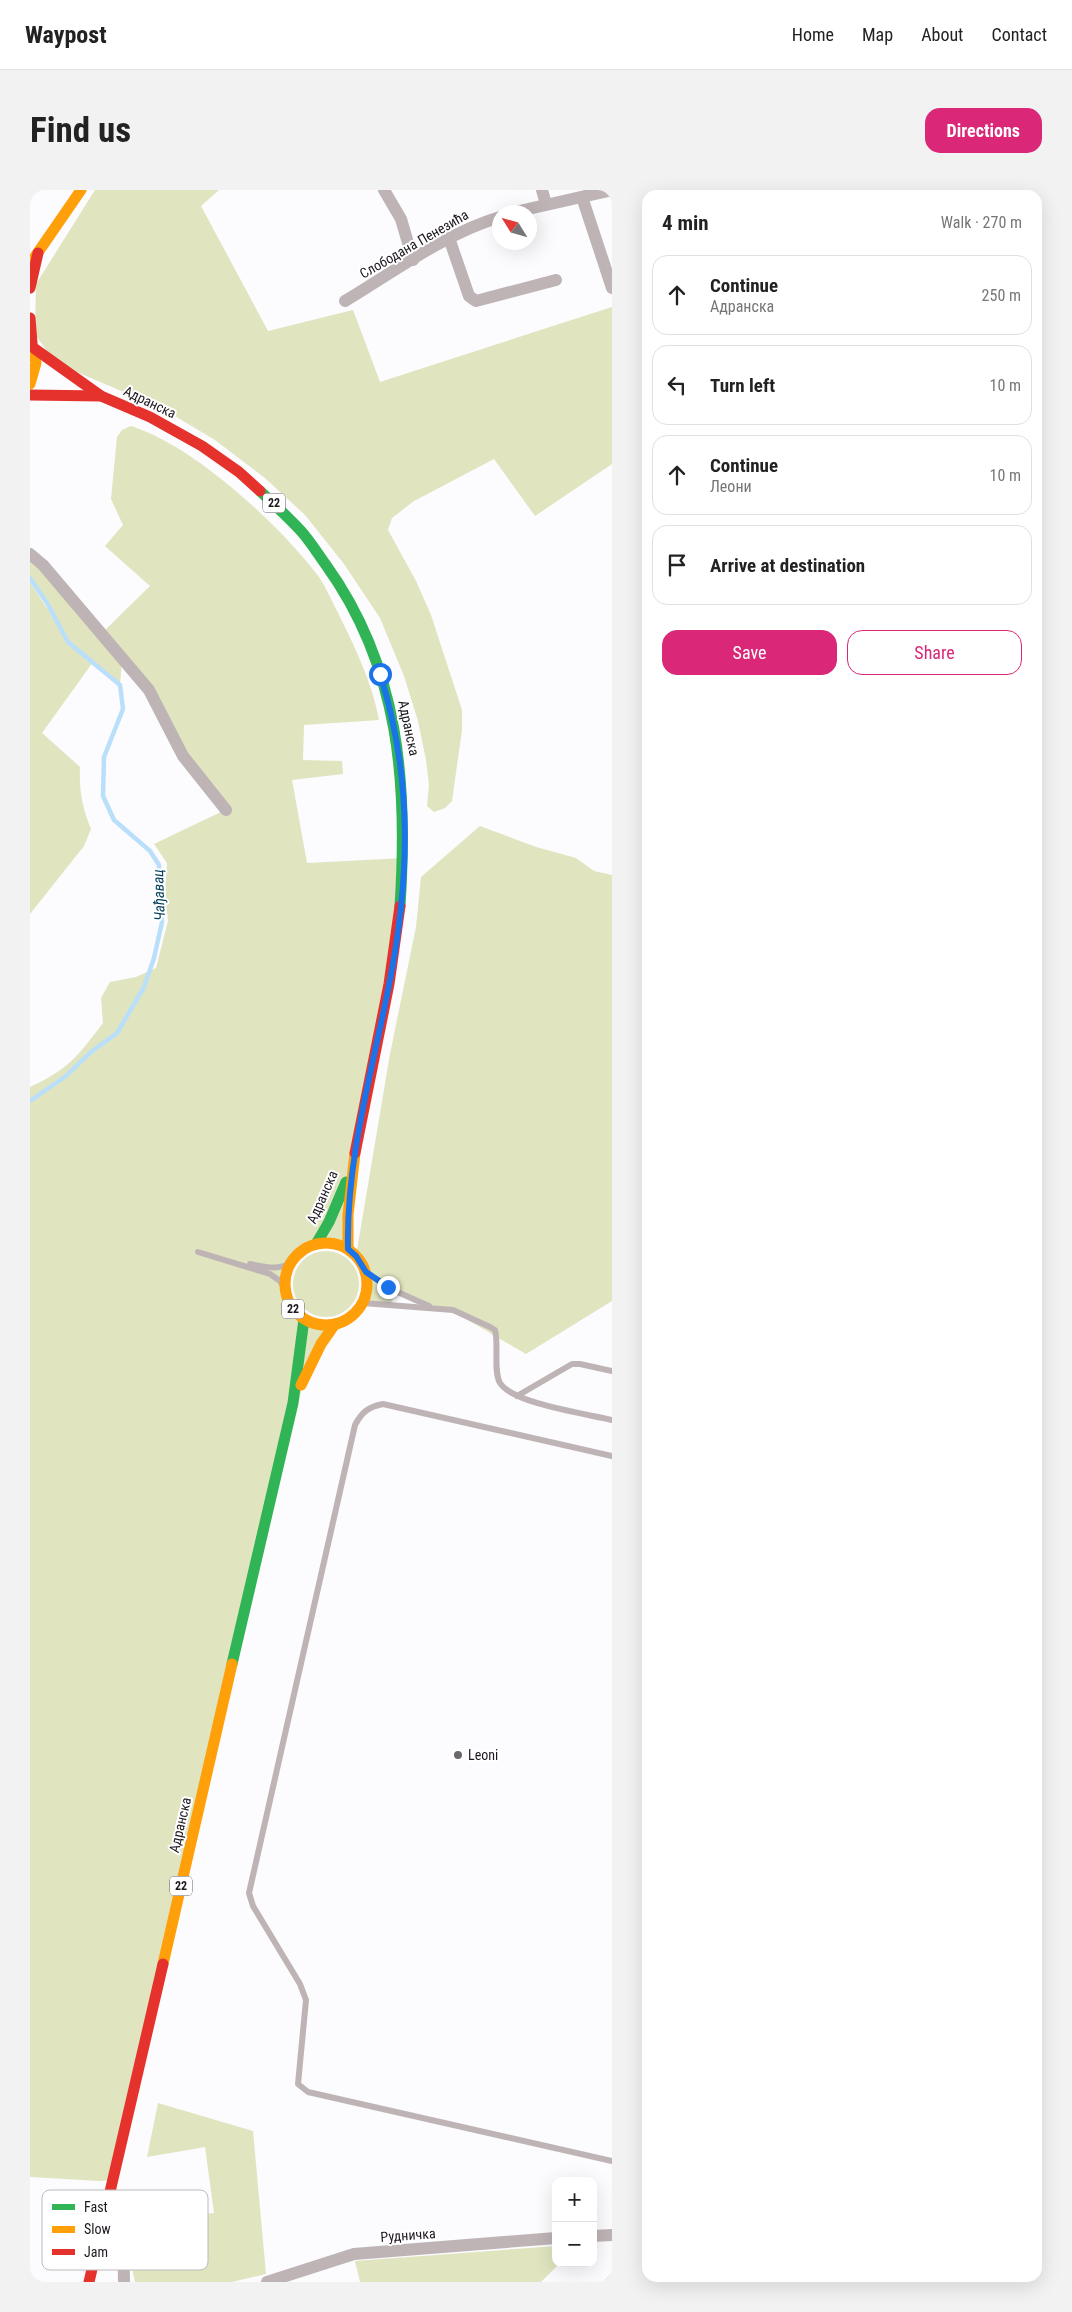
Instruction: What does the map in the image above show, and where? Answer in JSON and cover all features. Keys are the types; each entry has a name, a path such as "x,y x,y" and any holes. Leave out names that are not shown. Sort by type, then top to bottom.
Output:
{"main road":[{"path":"50,234 81,190"},
{"path":"30,264 34,251"},
{"path":"30,288 34,251"},
{"path":"30,318 36,370 30,384"},
{"name":"Адранска","path":"32,344 102,396 148,416 192,440 228,464 280,508 332,572 354,609 376,659 400,755 404,796 405,858 389,983 366,1084 354,1161 348,1217 348,1249"},
{"name":"Адранска","path":"30,395 102,396"},
{"name":"Адранска","path":"316,1244 329,1222 354,1161"},
{"path":"316,1244 329,1243 348,1249 356,1256 366,1272 367,1290 363,1303"},
{"name":"22","path":"316,1244 298,1254 287,1271 286,1292 289,1302 304,1319 316,1324 335,1324 354,1314 363,1303"},
{"name":"Адранска","path":"110,2190 293,1403 304,1319"},
{"name":"Адранска","path":"293,1403 316,1353 335,1324"}],"street":[{"path":"384,190 401,219 413,260"},
{"path":"542,190 546,204"},
{"path":"537,206 612,190"},
{"path":"582,197 612,288"},
{"name":"Слободана Пенезића","path":"345,301 449,238 492,219"},
{"path":"34,251 50,234"},
{"path":"449,238 470,296 476,301 556,280"},
{"path":"30,554 43,565 149,690 183,756 226,810"},
{"path":"597,2236 612,2235"},
{"name":"Рудничка","path":"268,2282 354,2254 552,2238"}],"lane":[{"path":"198,1252 270,1274 280,1280 286,1292"},
{"path":"226,1260 272,1268 283,1267 292,1262"},
{"path":"366,1272 393,1290 432,1308"},
{"path":"363,1303 453,1310 495,1330 500,1384 517,1396 534,1402 612,1420"},
{"path":"517,1396 572,1364 612,1371"},
{"path":"612,1456 383,1404 372,1406 362,1412 355,1425 249,1893 253,1906 300,1984 306,2000 298,2084 308,2092 612,2161"},
{"path":"607,2282 612,2277"}],"green space":[{"path":"95,190 219,190 201,206 268,331 353,310 380,382 612,307 612,464 535,516 494,459 414,501 392,518 388,530 416,581 431,615 462,710 462,730 452,801 445,808 434,812 427,806 429,785 418,721 404,676 380,618 344,564 305,515 265,478 215,440 163,409 77,372 48,353 35,334 36,284"},
{"path":"131,426 181,450 207,468 259,511 282,534 321,580 361,662 372,691 379,720 304,725 303,760 342,761 343,774 292,780 307,863 405,858 342,1246 320,1245 303,1251 292,1263 286,1278 287,1294 294,1308 308,1320 330,1325 305,1375 110,2180 100,2181 30,2177 30,1087 64,1068 72,1061 103,1023 101,998 110,982 136,977 156,968 168,921 165,892 167,863 154,844 225,810 122,659 120,685 93,662 42,733 80,767 82,798 91,829 84,846 30,914 30,582 63,633 47,603 30,578 30,554 102,633 150,586 105,546 123,525 111,499 117,437 122,430"},
{"path":"480,826 536,847 576,858 594,871 612,875 612,1301 526,1354 449,1309 422,1303 393,1290 392,1305 363,1303 367,1284 363,1267 356,1256 390,1054 416,927 421,877"},
{"path":"332,1251 350,1260 357,1271 359,1284 357,1297 350,1308 339,1315 320,1317 302,1308 295,1297 293,1278 302,1260 313,1253"},
{"path":"158,2103 253,2131 266,2274 232,2282 135,2282 132,2270 208,2270 208,2214 214,2213 205,2147 147,2157"},
{"path":"552,2246 552,2267 556,2267 541,2282 360,2282 355,2261"}],"waterway":[{"name":"Чађавац","path":"30,578 47,603 68,642 120,685 123,709 104,757 103,796 114,820 150,851 159,865 162,922 154,958 144,987 117,1033 91,1052 66,1076 30,1101"}],"traffic: fast":[{"path":"260,491 311,543 351,604 370,645 384,686 394,728 400,772 402,816 400,906"},
{"path":"316,1244 329,1222 346,1182"},
{"path":"232,1664 293,1403 304,1319"}],"traffic: slow":[{"path":"30,264 81,190"},
{"path":"30,384 36,363 31,341"},
{"path":"348,1249 348,1215 355,1153"},
{"path":"326,1243 342,1246 355,1255 364,1268 367,1284 364,1300 355,1313 342,1322 326,1325 310,1322 297,1313 288,1300 285,1284 288,1268 297,1255 310,1246 326,1243"},
{"path":"301,1385 321,1344 335,1324"},
{"path":"163,1964 232,1664"}],"traffic: jam":[{"path":"30,288 38,253"},
{"path":"30,318 32,343"},
{"path":"35,349 101,396 150,417 202,446 239,472 260,491"},
{"path":"30,395 101,396"},
{"path":"355,1153 389,984 400,906"},
{"path":"110,2190 163,1964"},
{"path":"89,2282 92,2270"}],"place":[{"name":"Leoni","path":"458,1755"}],"route":[{"path":"380,674 396,736 404,788 406,818 403,883 398,932 389,983 366,1084 354,1161 348,1217 348,1249 362,1263 366,1272 388,1287"}]}
